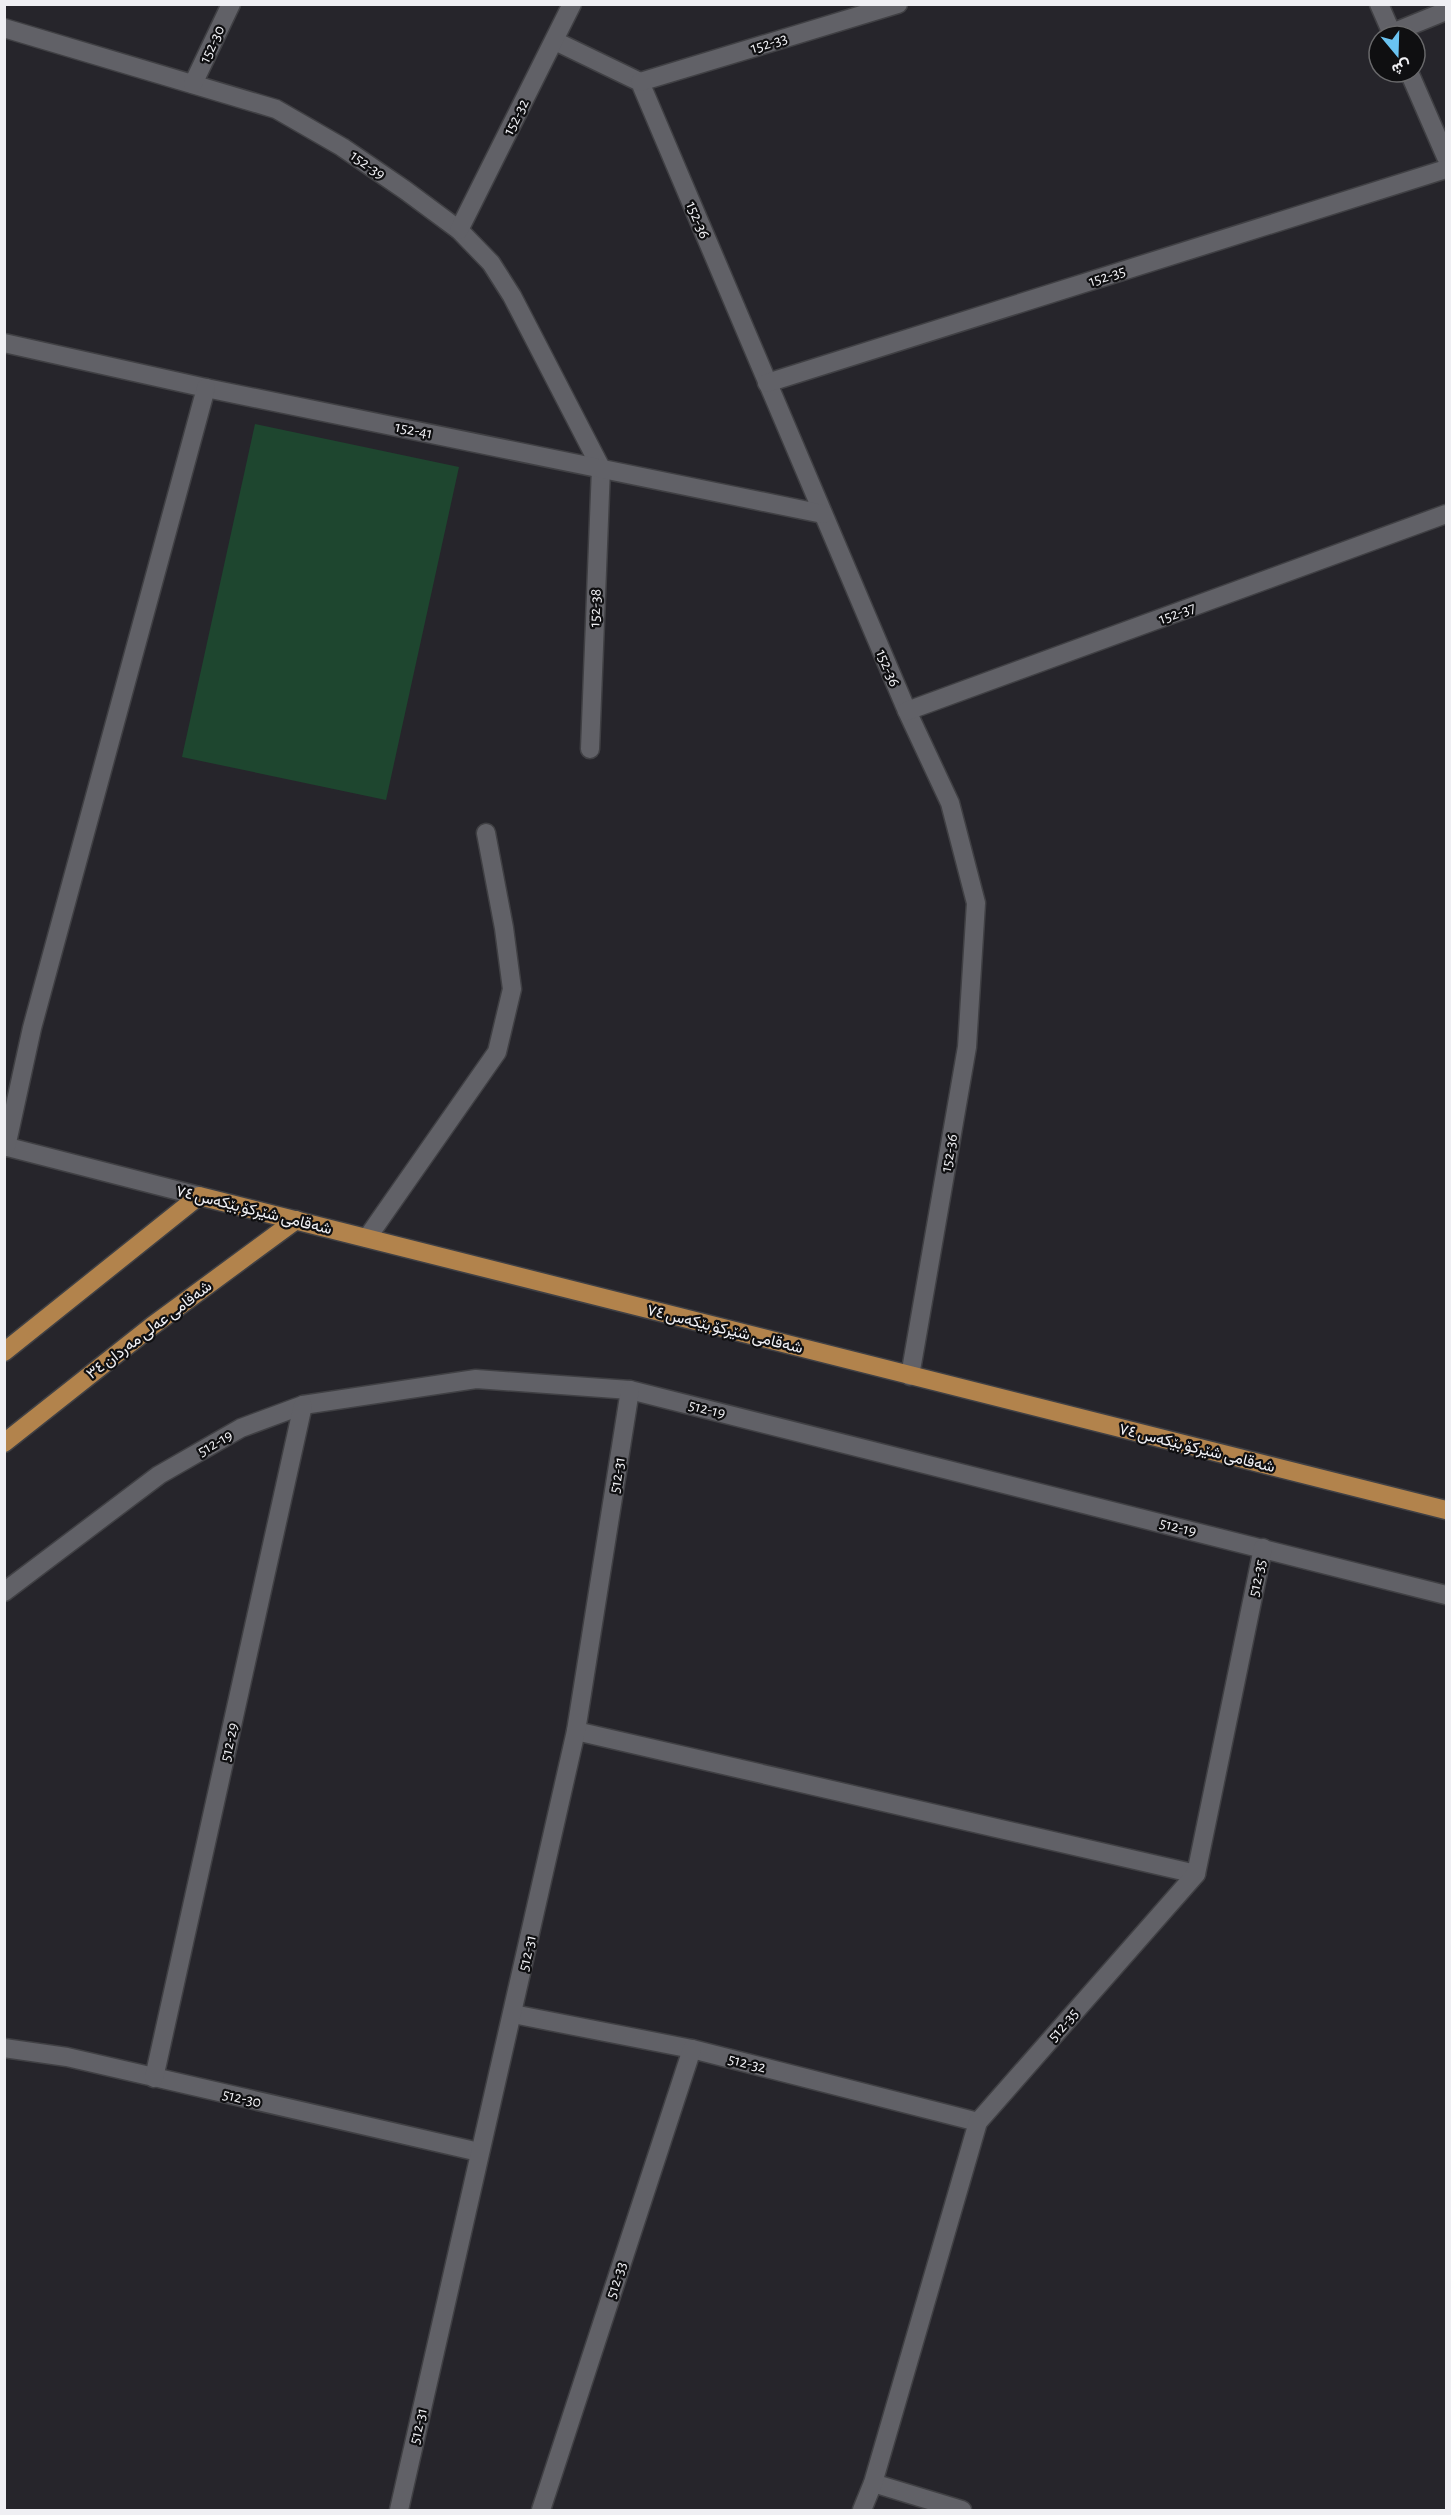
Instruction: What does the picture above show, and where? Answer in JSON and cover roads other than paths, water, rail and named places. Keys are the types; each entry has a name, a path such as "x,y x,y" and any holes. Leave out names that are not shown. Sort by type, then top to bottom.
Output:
{"main road":[{"name":"شەقامی شێرکۆ بێکەس ٧٤","path":"199,1196 1446,1510"},
{"path":"4,1352 199,1196"},
{"name":"شەقامی عەلی مەردان ٣٤","path":"4,1443 152,1326 296,1220"}],"street":[{"name":"152-30","path":"193,84 231,4"},
{"name":"152-32","path":"459,230 572,4"},
{"name":"152-33","path":"640,82 898,4"},
{"path":"1380,4 1388,24"},
{"path":"1417,24 1446,11"},
{"name":"152-39","path":"4,28 276,109 342,147 459,230 491,263 512,296 601,468"},
{"path":"555,41 640,82"},
{"name":"152-36","path":"640,82 907,711 950,803 976,903 967,1047 910,1376"},
{"path":"1414,84 1446,157"},
{"name":"152-35","path":"768,383 1446,169"},
{"name":"152-41","path":"4,343 206,388 823,514"},
{"path":"5,1146 32,1028 206,388"},
{"name":"152-38","path":"590,749 601,468"},
{"name":"152-37","path":"907,711 1446,514"},
{"path":"367,1238 497,1052 512,989 504,928 486,833"},
{"name":"شەقامی شێرکۆ بێکەس ٧٤","path":"5,1146 199,1196"},
{"name":"512-19","path":"4,1592 159,1474 241,1428 303,1405 476,1379 630,1390 1446,1595"},
{"name":"512-31","path":"399,2511 576,1731 630,1390"},
{"name":"512-29","path":"154,2078 303,1405"},
{"name":"512-35","path":"862,2511 873,2483 978,2122 1196,1874 1263,1548"},
{"path":"576,1731 1196,1874"},
{"name":"512-32","path":"513,2014 692,2049 978,2122"},
{"name":"512-30","path":"4,2048 67,2057 479,2152"},
{"name":"512-33","path":"540,2511 692,2049"},
{"path":"873,2483 962,2511"}]}
